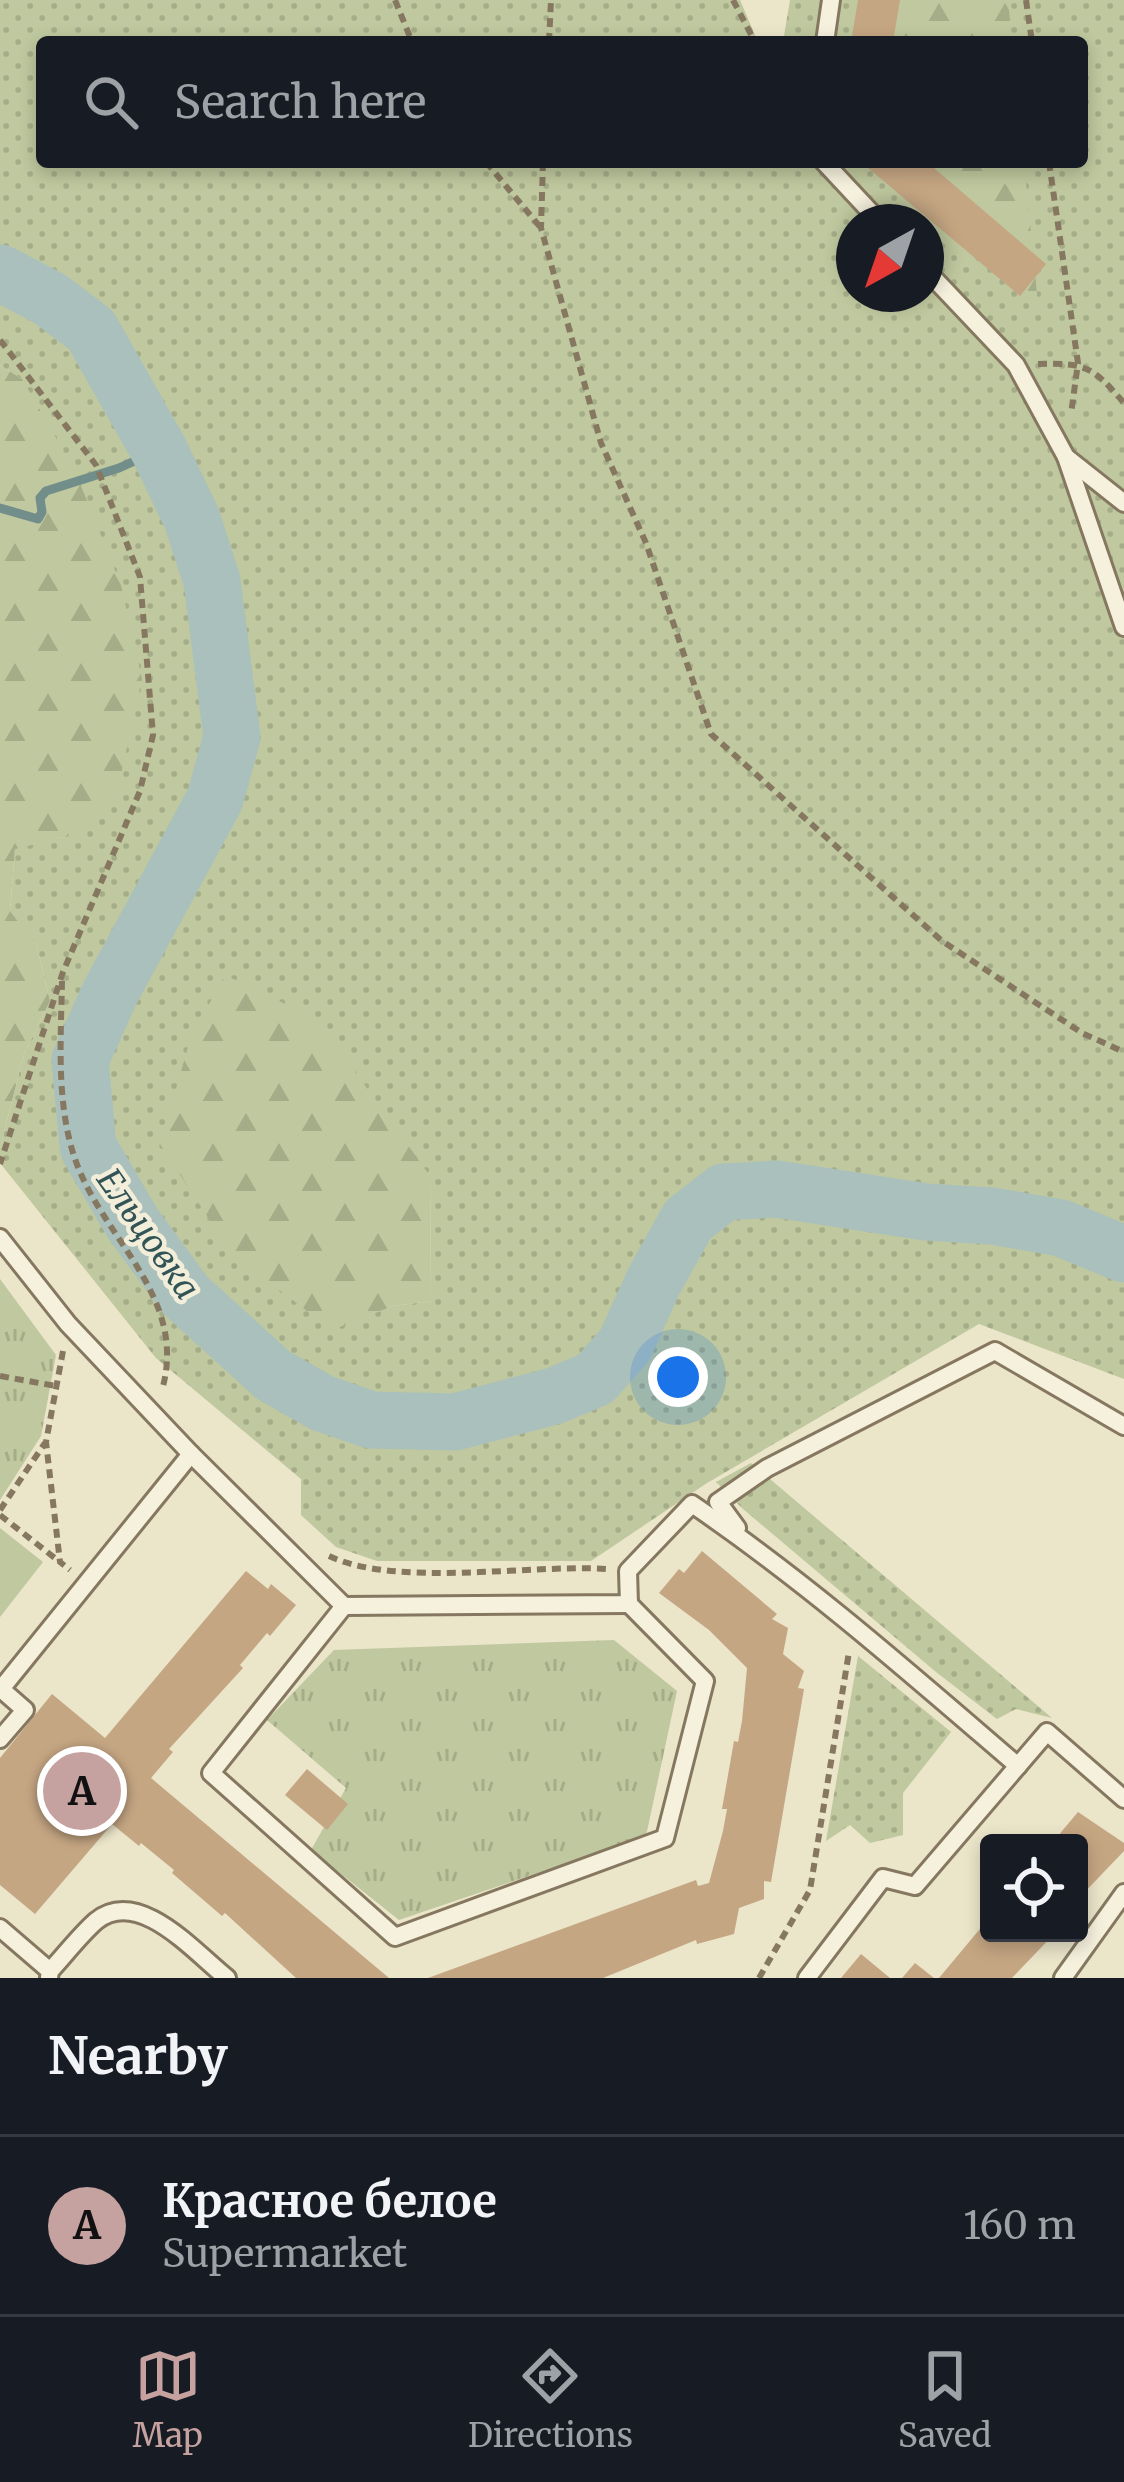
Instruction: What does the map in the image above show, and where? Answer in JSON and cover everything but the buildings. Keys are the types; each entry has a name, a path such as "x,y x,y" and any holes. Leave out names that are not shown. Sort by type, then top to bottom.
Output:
{"lane":[{"path":"826,36 831,0"},
{"path":"830,168 863,204"},
{"path":"944,289 1016,365 1066,457 1124,627"},
{"path":"1066,457 1124,503"},
{"path":"0,1238 68,1324 190,1454 344,1606 629,1604"},
{"path":"748,1543 718,1502 767,1468 995,1351 1124,1426"},
{"path":"0,1739 25,1710 1,1689 190,1454"},
{"path":"344,1606 211,1773 394,1937 665,1838 705,1681 629,1604 628,1571 692,1504 853,1625 1018,1766"},
{"path":"807,1978 883,1878 914,1886 1047,1732 1124,1799"},
{"path":"1063,1978 1124,1893"},
{"path":"0,1928 50,1974 100,1918 121,1910 148,1915 227,1978"}],"path":[{"path":"395,0 410,36"},
{"path":"549,36 551,0"},
{"path":"733,0 752,36"},
{"path":"1026,0 1031,36"},
{"path":"491,168 541,229"},
{"path":"543,168 541,229 601,442 646,543 711,734 942,941 1082,1034 1124,1052"},
{"path":"1050,168 1078,363 1066,457"},
{"path":"0,340 106,484 140,577 153,735 140,791 63,972 0,1164"},
{"path":"1016,365 1078,363 1124,403"},
{"path":"63,972 62,1104 74,1155 105,1219 161,1310 170,1353 162,1390"},
{"path":"60,1562 46,1442 68,1324"},
{"path":"0,1376 56,1386"},
{"path":"148,1376 172,1399"},
{"path":"46,1442 0,1513 86,1583"},
{"path":"329,1556 354,1568 391,1571 628,1571"},
{"path":"759,1978 809,1890 853,1625"}],"green space":[{"path":"0,0 740,0 755,36 36,36 36,168 1088,168 1088,36 784,36 790,0 1124,0 1124,1379 979,1324 707,1483 591,1561 377,1561 336,1547 301,1515 301,1479 156,1358 0,1163 24,1054 50,1001 37,947 10,912 15,848 65,837 22,379 0,365","holes":["430,1176 431,1301 393,1306 331,1329"]},
{"path":"888,0 1008,0 1011,36 878,36"},
{"path":"895,168 1025,168 1038,304 944,210 944,204 937,204"},
{"path":"0,365 22,379 75,471 121,585 142,679 117,793 65,837 15,849 10,911 37,947 50,1001 24,1054 0,1148"},
{"path":"225,975 318,1020 430,1176 431,1301 393,1306 332,1330 232,1254 160,1144 191,1037"},
{"path":"0,1279 56,1355 41,1436 0,1500"},
{"path":"751,1463 1052,1718 1016,1709 997,1719 743,1509 716,1482"},
{"path":"0,1528 43,1562 0,1617"},
{"path":"614,1640 677,1691 646,1836 399,1920 311,1850 346,1788 267,1720 334,1650"},
{"path":"858,1656 951,1732 903,1793 903,1835 870,1843 850,1825 826,1841"}],"waterway":[{"name":"Ельцовка","path":"0,273 50,299 91,330 159,450 192,519 212,581 232,737 215,799 110,993 80,1060 88,1147 133,1224 186,1296 273,1375 322,1403 371,1420 455,1422 554,1396 595,1379 625,1345 688,1220 724,1192 776,1189 926,1212 992,1216 1061,1228 1124,1254"},
{"path":"0,508 38,519 40,498 46,491 159,450"}],"place":[{"name":"Красное белое","path":"82,1791"}]}
